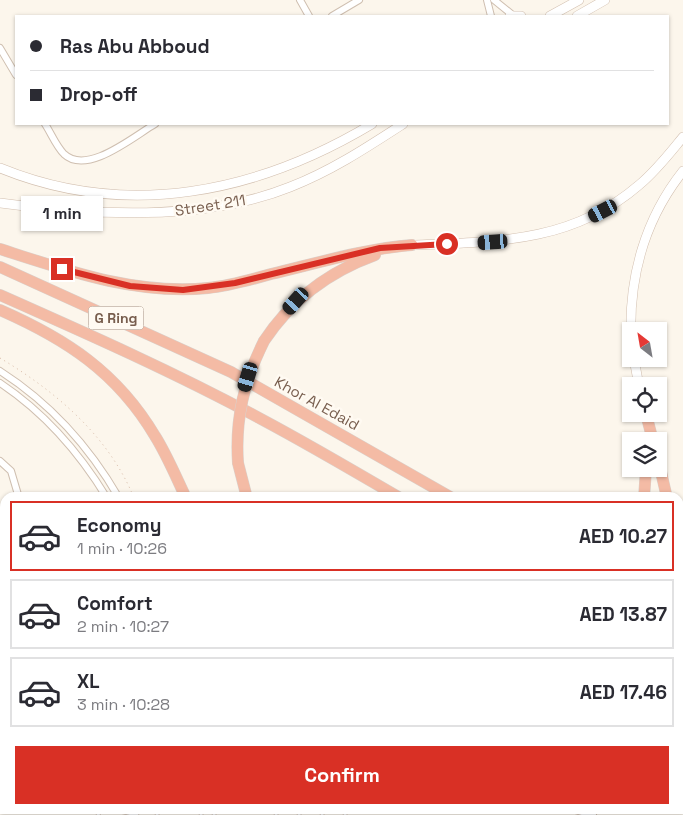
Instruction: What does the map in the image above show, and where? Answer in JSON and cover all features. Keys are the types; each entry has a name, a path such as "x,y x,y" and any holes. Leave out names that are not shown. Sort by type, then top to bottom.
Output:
{"highway":[{"path":"0,249 98,280 130,286 183,290 235,283 380,248 412,245"},
{"path":"245,492 238,463 237,432 243,393 264,341 296,301 335,273 374,256 412,245"},
{"name":"Khor Al Edaid","path":"0,267 231,372 441,492"},
{"name":"G Ring","path":"0,296 78,329 261,418 390,492"},
{"path":"0,310 58,337 93,363 115,384 155,435 183,492"},
{"path":"644,492 645,477"},
{"path":"662,477 666,492"}],"main road":[{"path":"552,15 579,0"},
{"path":"579,15 605,0"},
{"name":"Street 211","path":"0,168 38,181 88,192 146,194 194,191 232,184 278,171 322,152 370,125"},
{"name":"Street 211","path":"0,203 146,213 226,204 269,194 308,180 341,163 400,125"},
{"path":"412,245 506,241 557,230 581,222 603,211 639,185 683,137"},
{"path":"630,322 637,263 645,238 665,196 683,170"}],"street":[{"path":"300,0 308,15"},
{"path":"334,15 359,0"},
{"path":"488,0 491,15"},
{"path":"494,0 513,15"},
{"path":"0,48 15,73"},
{"path":"46,125 64,154 73,160 83,162 99,158 153,125"},
{"path":"0,371 33,395 69,429 99,466 115,492"},
{"path":"0,383 31,406 53,426 76,453 103,492"},
{"path":"0,461 11,471 16,492"}],"path":[{"path":"0,358 45,387 84,424 121,473 131,492"}],"route":[{"path":"62,269 98,280 130,286 183,290 210,288 235,283 380,248 447,244"}]}
